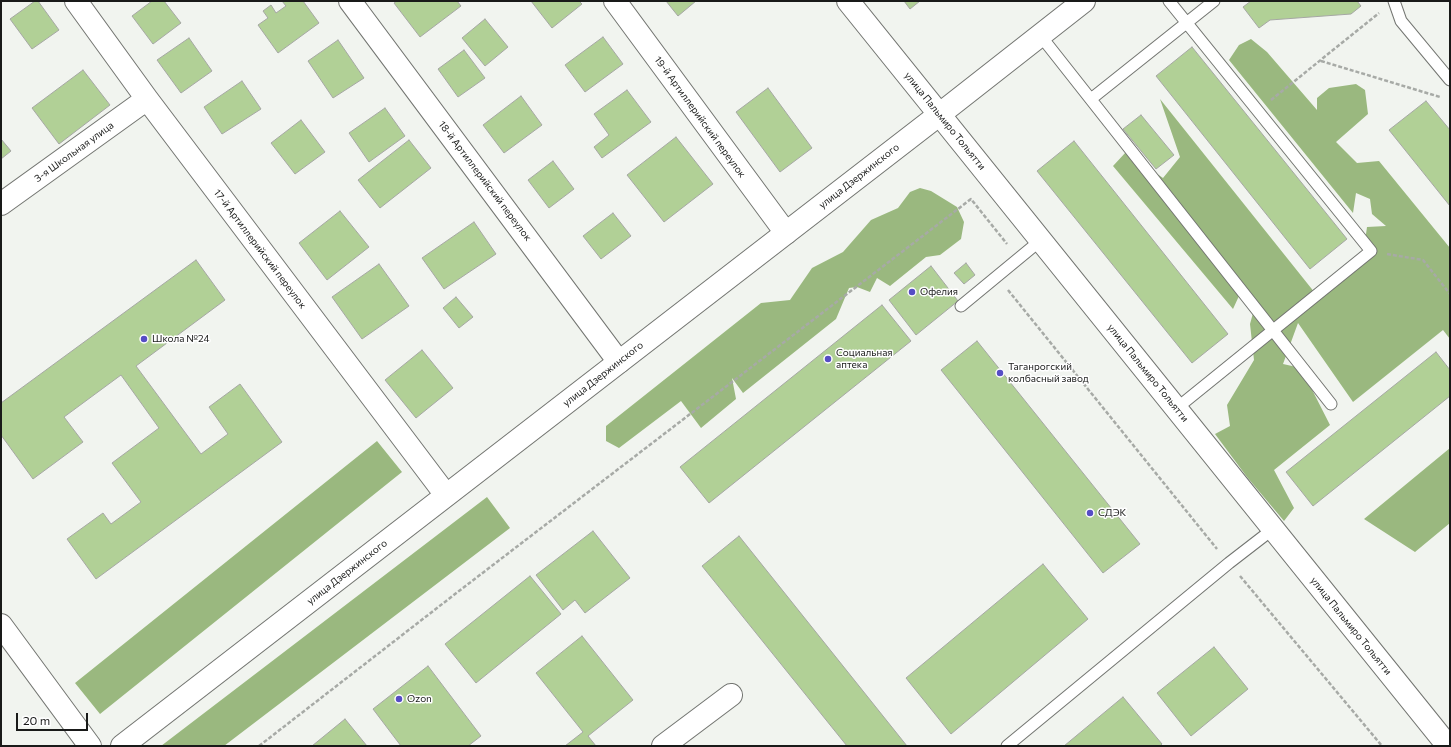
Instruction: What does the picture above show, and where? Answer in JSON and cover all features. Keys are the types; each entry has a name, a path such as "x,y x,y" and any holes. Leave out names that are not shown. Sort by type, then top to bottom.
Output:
{"street":[{"name":"17-й Артиллерийский переулок","path":"76,1 146,99 446,495"},
{"name":"18-й Артиллерийский переулок","path":"350,1 619,362"},
{"name":"19-й Артиллерийский переулок","path":"615,1 786,233"},
{"name":"улица Пальмиро Тольятти","path":"848,1 1448,746"},
{"name":"улица Дзержинского","path":"122,746 1084,1"},
{"name":"3-я Школьная улица","path":"1,204 146,99"},
{"path":"1,625 90,746"},
{"path":"663,746 731,695"}],"lane":[{"path":"1169,1 1371,251 1177,408"},
{"path":"1091,100 1214,1"},
{"path":"1394,1 1401,21 1450,80"},
{"path":"1045,31 1091,100 1331,404"},
{"path":"961,306 1041,240"},
{"path":"1007,746 1229,563 1273,529"}],"path":[{"path":"1258,111 1381,11"},
{"path":"1320,60 1442,97"},
{"path":"259,746 971,199 1017,260"},
{"path":"1371,251 1423,260 1450,294"},
{"path":"999,274 1004,285 1229,563 1382,746"}],"green space":[{"path":"1251,39 1267,52 1317,110 1317,98 1329,88 1356,84 1365,90 1368,114 1336,142 1357,163 1379,161 1450,248 1450,339 1443,330 1353,402 1298,323 1283,364 1301,368 1330,425 1274,470 1294,508 1284,521 1247,477 1215,434 1230,426 1227,405 1254,360 1250,324 1255,306 1244,285 1233,309 1113,166 1126,152 1163,178 1180,157 1160,99 1315,293 1363,255 1367,227 1386,226 1372,214 1370,199 1356,193 1353,213 1229,60 1239,45"},
{"path":"920,188 931,191 957,207 964,222 961,239 940,255 926,257 890,286 877,278 870,292 857,287 849,288 836,319 743,393 732,378 736,399 701,428 681,401 619,448 606,441 606,426 761,303 790,300 812,268 843,252 871,220 898,208 910,192"},
{"path":"377,441 402,472 100,714 75,683"},
{"path":"1450,448 1450,523 1415,552 1364,519"},
{"path":"487,497 510,528 224,746 161,746"}],"building":[{"path":"35,1 38,1 59,30 32,49 10,19"},
{"path":"152,1 164,1 181,23 153,44 132,16"},
{"path":"282,1 303,1 319,23 278,53 258,25 268,18 263,11 271,5 276,13 286,6"},
{"path":"397,1 457,1 461,6 420,37 394,3"},
{"path":"531,1 579,1 582,4 552,28"},
{"path":"666,1 696,1 678,16"},
{"path":"904,1 920,1 910,9"},
{"path":"1251,1 1357,1 1361,6 1351,14 1270,20 1259,28 1243,7"},
{"path":"485,19 508,47 485,66 462,38"},
{"path":"603,37 623,64 585,92 565,65"},
{"path":"189,38 212,71 181,93 157,60"},
{"path":"338,40 364,78 333,98 308,61"},
{"path":"1192,47 1347,239 1310,269 1156,76"},
{"path":"464,50 485,78 458,97 438,69"},
{"path":"83,70 110,105 59,144 32,108"},
{"path":"242,81 261,109 222,134 204,107"},
{"path":"768,88 812,148 780,172 736,112"},
{"path":"627,90 651,122 602,158 594,147 609,135 594,114"},
{"path":"521,96 542,125 504,153 483,125"},
{"path":"1426,101 1450,130 1450,206 1389,130"},
{"path":"385,108 405,136 369,162 349,133"},
{"path":"1141,115 1174,155 1156,169 1123,129"},
{"path":"301,120 325,152 295,174 271,143"},
{"path":"676,137 713,184 664,222 627,175"},
{"path":"1,139 11,151 1,159"},
{"path":"409,140 431,168 380,208 358,180"},
{"path":"1074,141 1228,334 1192,363 1037,171"},
{"path":"553,161 574,189 549,208 528,180"},
{"path":"340,211 369,247 327,280 299,243"},
{"path":"613,213 631,236 601,259 583,236"},
{"path":"474,222 496,254 444,289 422,258"},
{"path":"196,260 225,300 136,366 201,454 228,434 209,407 240,384 282,442 96,579 67,539 103,513 111,524 141,502 112,463 159,428 121,375 64,417 83,442 33,479 1,435 1,403"},
{"path":"966,263 975,275 964,284 954,273"},
{"path":"379,264 409,306 362,339 332,297"},
{"path":"931,266 958,301 916,335 889,300"},
{"path":"456,297 473,317 459,328 443,308"},
{"path":"882,305 911,341 709,503 680,467"},
{"path":"977,341 1140,544 1103,573 941,370"},
{"path":"422,350 453,388 416,418 385,380"},
{"path":"1436,352 1450,370 1450,396 1313,506 1286,472"},
{"path":"593,531 630,578 585,613 575,600 563,610 536,575"},
{"path":"739,536 907,746 847,746 702,566"},
{"path":"1043,564 1088,619 951,734 906,678"},
{"path":"530,576 561,614 476,683 445,644"},
{"path":"582,636 633,700 588,736 596,746 565,746 583,732 536,673"},
{"path":"1214,647 1248,689 1191,736 1157,693"},
{"path":"428,666 481,736 468,746 401,746 373,709"},
{"path":"1123,697 1162,744 1160,746 1064,746"},
{"path":"345,719 367,746 312,746"}],"place":[{"name":"Офелия","path":"912,292"},
{"name":"Школа №24","path":"144,339"},
{"name":"Социальная аптека","path":"828,359"},
{"name":"Таганрогский колбасный завод","path":"1000,373"},
{"name":"СДЭК","path":"1090,513"},
{"name":"Ozon","path":"399,699"}]}
